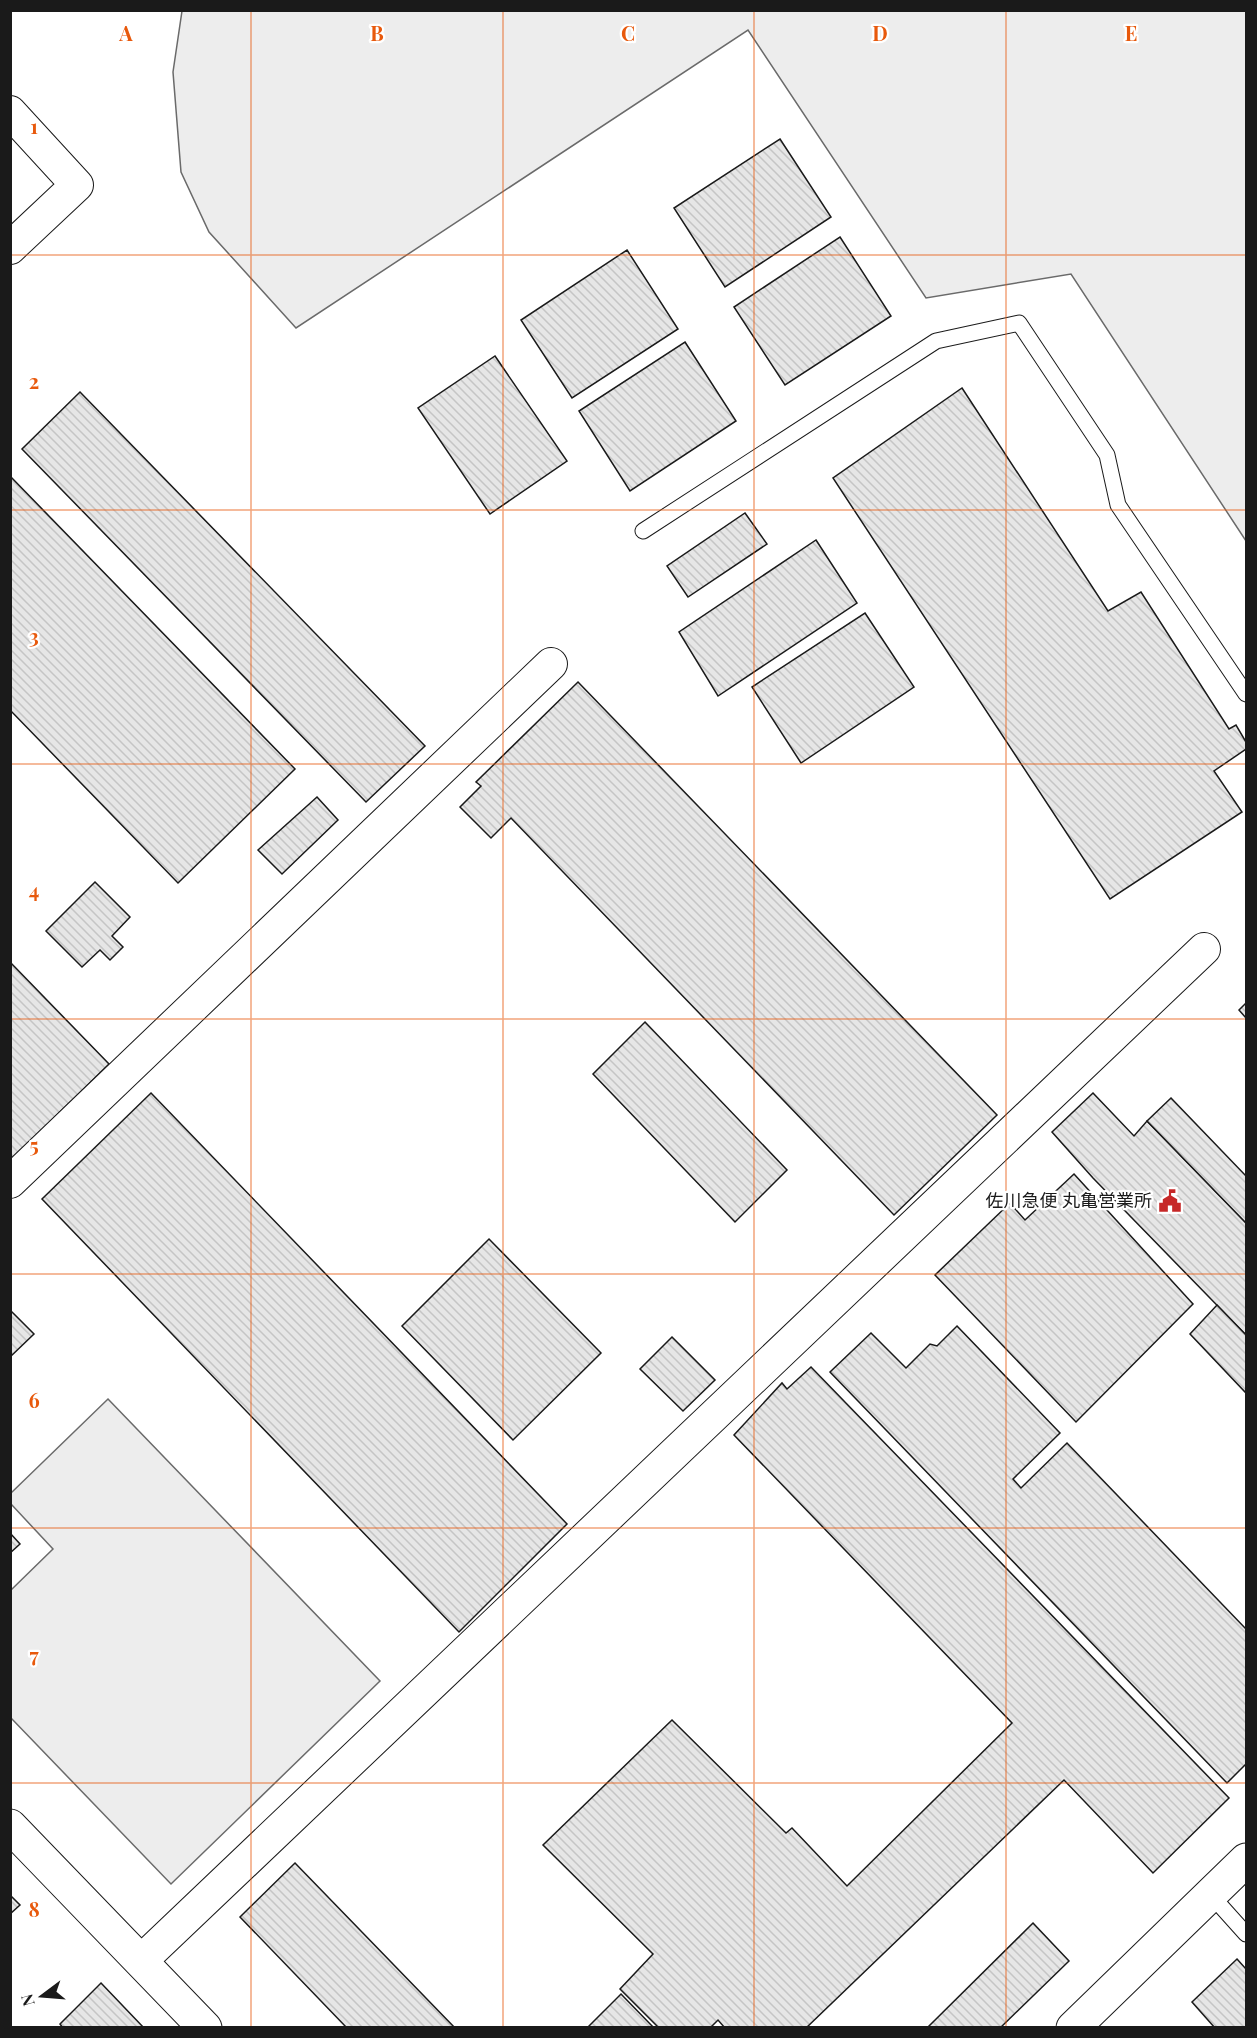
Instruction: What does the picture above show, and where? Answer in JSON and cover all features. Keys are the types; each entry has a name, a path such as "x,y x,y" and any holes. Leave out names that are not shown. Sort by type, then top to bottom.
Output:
{"street":[{"path":"10,112 77,185 10,248"},
{"path":"10,1182 551,664"},
{"path":"141,1961 1204,949"},
{"path":"10,1826 205,2028"},
{"path":"1073,2028 1246,1860"}],"lane":[{"path":"643,531 936,340 1019,323 1107,455 1118,505 1246,694"},
{"path":"1211,1895 1246,1934"}],"shaded area":[{"path":"182,11 1246,11 1246,541 1071,274 926,298 748,30 296,328 209,232 181,172 173,72"},
{"path":"108,1399 380,1681 171,1884 11,1718 11,1590 53,1549 11,1504 11,1493"}],"building":[{"path":"780,139 831,217 725,287 674,208"},
{"path":"840,237 891,316 785,385 734,307"},
{"path":"627,250 678,329 572,398 521,320"},
{"path":"685,342 736,421 630,491 579,411"},
{"path":"495,356 567,461 490,514 418,408"},
{"path":"962,388 1108,611 1141,592 1229,729 1236,725 1246,742 1246,749 1214,771 1242,812 1110,899 833,478"},
{"path":"80,392 425,746 366,802 22,449"},
{"path":"10,476 295,769 178,883 10,710"},
{"path":"745,513 767,544 688,597 667,566"},
{"path":"816,540 857,603 718,696 679,632"},
{"path":"865,613 914,687 801,763 752,687"},
{"path":"578,682 997,1115 894,1215 511,818 491,838 460,807 481,786 476,782"},
{"path":"317,797 338,820 282,874 258,850"},
{"path":"95,882 130,917 112,936 123,947 110,960 100,950 82,967 46,931"},
{"path":"10,962 109,1064 10,1161"},
{"path":"1246,1003 1246,1018 1239,1010"},
{"path":"645,1022 787,1170 735,1222 593,1074"},
{"path":"151,1093 567,1524 459,1632 42,1199"},
{"name":"佐川急便 丸亀営業所","path":"1093,1093 1134,1136 1147,1121 1246,1223 1246,1335 1093,1178 1052,1132"},
{"path":"1171,1098 1246,1176 1246,1223 1147,1121"},
{"path":"1074,1174 1193,1304 1076,1422 935,1275 1010,1203 1025,1220"},
{"path":"489,1239 601,1353 513,1440 402,1326"},
{"path":"1217,1305 1246,1335 1246,1393 1190,1334"},
{"path":"10,1310 34,1334 10,1357"},
{"path":"957,1326 1060,1433 1013,1479 1021,1488 1067,1443 1246,1629 1246,1764 1227,1783 830,1372 871,1333 906,1368 930,1344 937,1346"},
{"path":"672,1337 715,1380 683,1411 640,1369"},
{"path":"811,1367 1229,1798 1153,1873 1064,1780 806,2028 725,2028 718,2020 710,2028 659,2028 620,1989 653,1954 543,1845 672,1720 786,1833 792,1828 847,1886 1012,1723 734,1435 782,1383 787,1389"},
{"path":"10,1533 20,1544 10,1553"},
{"path":"295,1863 455,2028 347,2028 240,1917"},
{"path":"10,1895 20,1905 10,1914"},
{"path":"1033,1923 1069,1961 1000,2028 927,2028"},
{"path":"1237,1959 1246,1969 1246,2028 1215,2028 1192,2002"},
{"path":"101,1983 144,2028 63,2028 60,2024"},
{"path":"621,1994 654,2028 588,2028 588,2027"}],"place":[{"name":"佐川急便 丸亀営業所","path":"1170,1201"}]}
